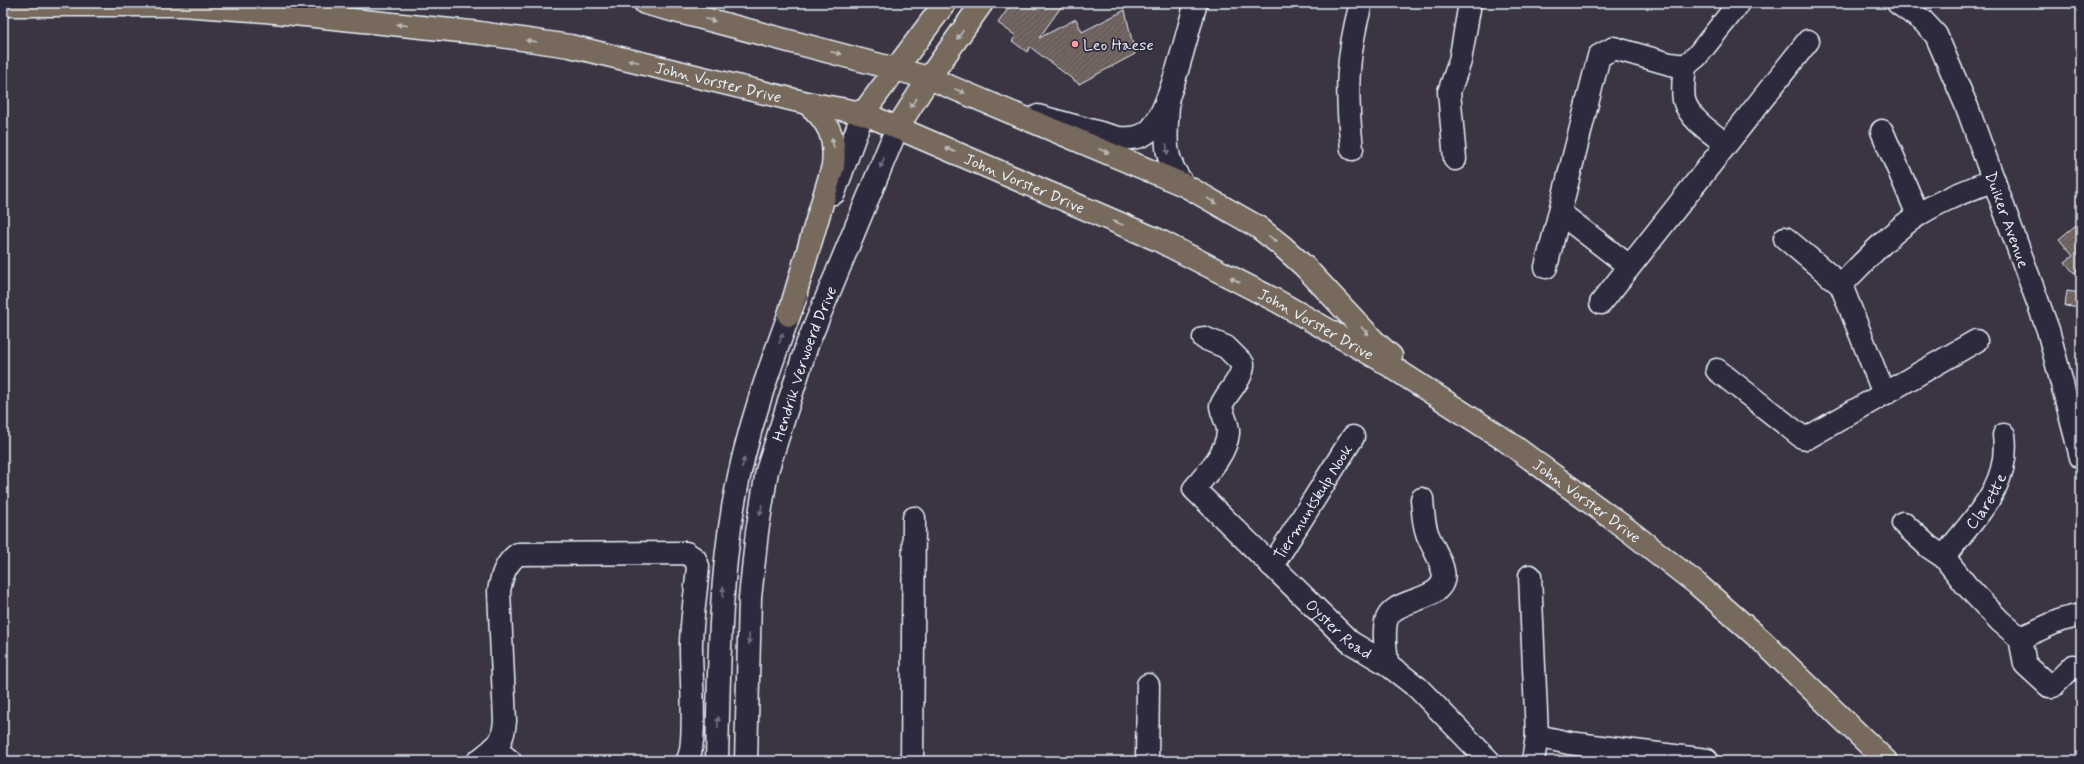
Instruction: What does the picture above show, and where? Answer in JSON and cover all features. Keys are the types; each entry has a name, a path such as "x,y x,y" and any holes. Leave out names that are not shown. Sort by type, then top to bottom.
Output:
{"main road":[{"name":"John Vorster Drive","path":"645,3 896,68 929,78 1184,185 1258,228 1282,246 1305,267 1374,342 1389,354 1509,433 1582,485 1703,579 1822,687 1897,761"},
{"name":"Hendrik Verwoerd Drive","path":"864,113 945,3"},
{"name":"Hendrik Verwoerd Drive","path":"897,128 929,78 982,3"},
{"name":"John Vorster Drive","path":"3,5 181,6 265,11 480,33 570,46 807,103 864,113 1158,240 1277,301 1382,360 1505,440 1628,530 1697,584 1762,641 1886,761"},
{"path":"789,315 833,166 833,141 824,120 807,103"}],"street":[{"path":"990,103 1119,138 1129,139 1141,136 1152,128 1160,116 1168,96 1196,3"},
{"path":"1352,149 1347,102 1349,54 1361,3"},
{"path":"1454,159 1449,92 1460,61 1470,3"},
{"path":"1546,266 1599,56 1614,48 1670,64 1684,66 1697,56 1739,3"},
{"name":"Duiker Avenue","path":"1898,3 1923,21 1936,35 1967,107 2048,330 2081,457"},
{"path":"1601,302 1808,41"},
{"path":"1684,66 1684,99 1688,109 1694,118 1726,144"},
{"path":"1168,96 1167,156 1174,173 1184,185"},
{"name":"Hendrik Verwoerd Drive","path":"717,761 724,568 734,501 755,416 789,315 864,113"},
{"name":"Hendrik Verwoerd Drive","path":"746,761 750,598 757,532 767,471 807,345 897,128"},
{"path":"1882,131 1918,215"},
{"path":"1841,285 1877,250 1918,215 1957,195 1994,180"},
{"path":"1560,213 1629,266"},
{"path":"1785,238 1841,285 1884,394"},
{"name":"Oyster Road","path":"1204,338 1226,347 1243,364 1243,372 1230,389 1221,406 1228,432 1225,443 1211,468 1194,489 1350,642 1387,664 1418,688 1489,761"},
{"path":"1717,370 1806,438 1976,341"},
{"name":"Clarette","path":"1944,557 1994,493 2005,453 2004,435"},
{"name":"Tiermuntskulp Nook","path":"1272,566 1353,437"},
{"path":"1387,664 1385,628 1388,616 1402,606 1436,590 1443,581 1444,575 1426,532 1422,499"},
{"path":"912,761 914,518"},
{"path":"1903,523 1929,547 1944,557 1966,585 2000,621 2020,638 2025,664 2051,687 2073,666"},
{"path":"494,757 504,736 505,721 499,591 503,572 509,560 518,554 686,553 695,559 698,566 691,642 692,736 690,756 687,761"},
{"path":"1530,576 1537,736 1533,761"},
{"path":"2020,638 2061,620 2081,615"},
{"path":"1147,761 1148,685"},
{"path":"1537,736 1569,743 1707,760"}],"building":[{"name":"Leo Haese","path":"1012,3 1064,3 1039,38 1076,19 1082,32 1125,10 1135,54 1079,84 1030,47 1027,52 1012,41 1016,36 998,23"},
{"path":"2081,221 2081,267 2074,273 2065,262 2073,256 2059,239"},
{"path":"2067,291 2081,293 2081,308 2065,306"}],"place":[{"name":"Leo Haese","path":"1075,44"}]}
